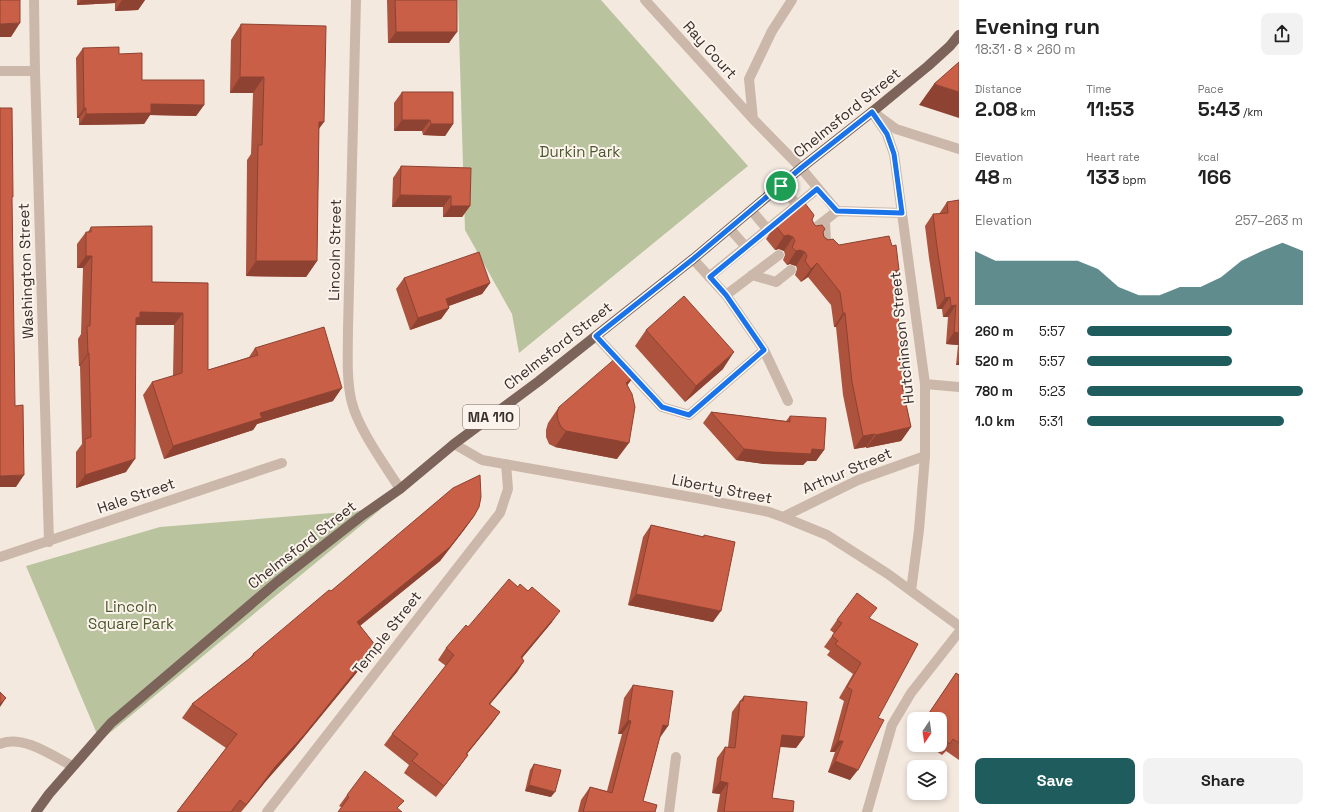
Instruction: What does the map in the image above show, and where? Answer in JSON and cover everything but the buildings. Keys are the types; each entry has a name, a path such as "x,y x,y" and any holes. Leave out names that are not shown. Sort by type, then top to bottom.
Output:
{"main road":[{"name":"Chelmsford Street","path":"36,812 72,766 111,723 145,696 259,597 360,517 400,488 454,444 540,381 693,259 752,211 801,168 928,66 950,46 959,35"}],"street":[{"name":"Washington Street","path":"34,0 48,542"},
{"name":"Lincoln Street","path":"356,0 348,374 352,403 359,421 372,445 400,488"},
{"name":"Ray Court","path":"645,0 753,119 801,168 817,189 837,211"},
{"path":"753,119 749,79 772,31 792,0"},
{"path":"0,71 35,71"},
{"path":"872,112 896,129 959,149"},
{"name":"Hutchinson Street","path":"872,112 887,134 894,154 925,384 925,456 919,530 911,591"},
{"path":"781,186 797,205"},
{"path":"710,277 817,189"},
{"path":"752,211 768,230"},
{"path":"809,233 837,211 902,213"},
{"path":"820,247 826,242 825,221"},
{"path":"730,229 746,247"},
{"path":"726,295 779,255"},
{"path":"693,259 726,295 764,350 788,401"},
{"path":"752,275 776,282 791,270"},
{"path":"596,336 662,407 689,415 764,350"},
{"path":"925,384 959,387"},
{"name":"Liberty Street","path":"454,444 482,460 702,499 769,512 783,517 827,535 888,574 959,626"},
{"name":"Arthur Street","path":"783,517 858,480 925,456"},
{"name":"Hale Street","path":"0,557 282,463"},
{"name":"Temple Street","path":"267,812 500,513 508,489 506,464"},
{"path":"867,812 892,725 911,693 959,632"},
{"path":"0,744 8,740 33,745 72,766"},
{"path":"669,812 676,757"}],"green space":[{"name":"Durkin Park","path":"458,0 601,0 748,166 519,353 512,314 465,230"},
{"name":"Lincoln Square Park","path":"381,509 100,741 26,566 160,527"}],"route":[{"path":"872,112 887,134 894,154 902,213 837,211 817,189 710,277 726,295 764,350 689,415 662,407 596,336 730,229 781,186 801,168 872,112"}]}
